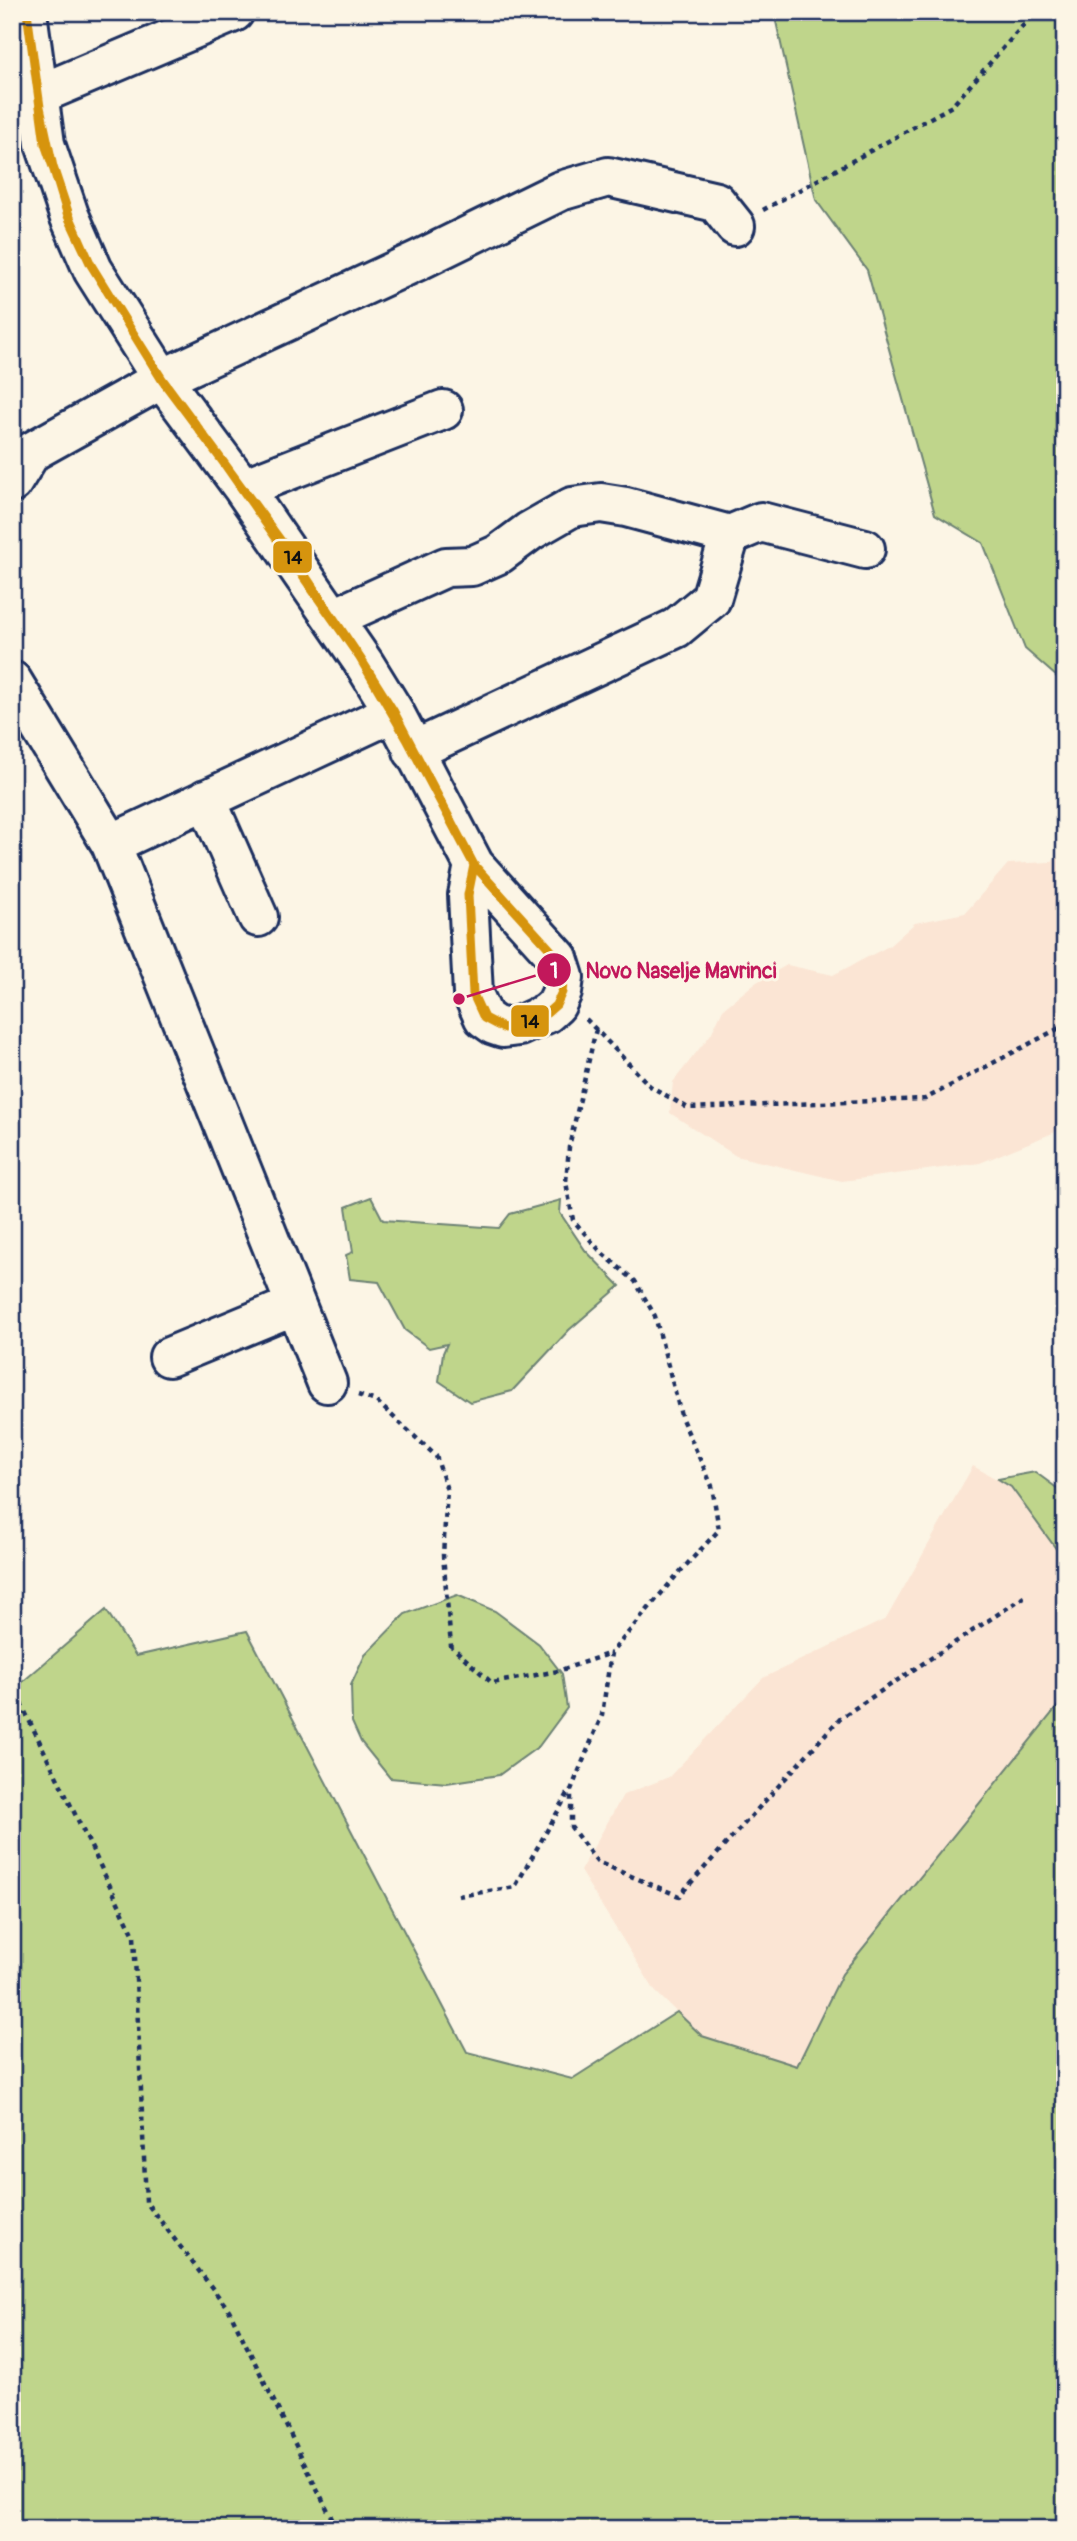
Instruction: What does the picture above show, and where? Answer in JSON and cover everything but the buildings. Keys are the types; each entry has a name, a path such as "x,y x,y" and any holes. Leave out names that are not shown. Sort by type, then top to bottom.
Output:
{"street":[{"path":"27,12 25,101 45,144 80,243 93,270 162,379 334,618 394,712 474,865 558,958 564,977 562,992 556,1004 547,1013 519,1026 503,1028 494,1025 484,1018 473,994 467,895 474,865"},
{"path":"25,101 234,12"},
{"path":"12,483 31,452 162,379 407,266 560,191 608,177 716,202 735,226"},
{"path":"243,488 443,410"},
{"path":"334,618 446,567 472,566 499,554 530,531 572,507 601,503 864,549"},
{"path":"413,751 676,628 711,599 745,529"},
{"path":"12,681 111,844 327,1384"},
{"path":"111,844 394,712"},
{"path":"206,799 258,917"},
{"path":"169,1357 295,1305"}],"path":[{"path":"735,226 952,106 1035,12"},
{"path":"562,992 650,1086 688,1108 925,1099 1065,1025"},
{"path":"327,1384 376,1401 436,1456 447,1490 443,1555 451,1646 492,1683 558,1671 611,1653 719,1530 712,1486 682,1419 655,1316 635,1281 602,1253 573,1220 566,1182 569,1147 596,1030"},
{"path":"571,1790 571,1827 597,1862 679,1896 840,1718 1024,1597"},
{"path":"458,1896 515,1887 571,1790 602,1715 611,1653"},
{"path":"12,1685 134,1935 146,2202 229,2310 337,2529"}],"shaded area":[{"path":"1065,854 1065,1128 980,1163 842,1181 736,1156 670,1113 673,1082 711,1034 723,1009 755,983 787,965 833,975 889,946 915,923 965,913 1008,864 1050,862"},
{"path":"973,1466 1011,1487 1065,1561 1065,1697 842,1974 797,2066 701,2036 655,1991 580,1871 623,1795 669,1777 763,1678 886,1619"}],"green space":[{"path":"777,12 1065,12 1065,684 1025,649 983,543 935,514 867,270 816,200 775,17"},
{"path":"371,1197 383,1220 499,1228 510,1214 561,1200 560,1213 585,1250 620,1286 569,1330 512,1391 470,1402 439,1381 447,1344 429,1348 405,1330 379,1282 350,1279 346,1255 353,1252 346,1207"},
{"path":"1035,1472 1065,1494 1065,1561 1011,1487 998,1479"},
{"path":"457,1595 495,1611 539,1644 562,1674 567,1708 539,1746 499,1775 447,1783 390,1778 361,1742 352,1722 351,1685 365,1655 405,1614"},
{"path":"106,1610 136,1656 247,1631 467,2052 572,2079 677,2012 702,2036 797,2066 842,1974 1065,1697 1065,2529 12,2529 12,1683 19,1685"}],"transit line":[{"name":"14","path":"27,12 40,107"},
{"name":"14","path":"27,12 40,107"},
{"name":"14","path":"40,107 53,167"},
{"name":"14","path":"40,107 45,144 53,167"},
{"name":"14","path":"53,167 69,215 91,265"},
{"name":"14","path":"53,167 68,216 91,265"},
{"name":"14","path":"91,265 128,325"},
{"name":"14","path":"91,265 128,325"},
{"name":"14","path":"128,325 162,379 221,459"},
{"name":"14","path":"128,325 162,380 221,459"},
{"name":"14","path":"221,459 294,559 360,658"},
{"name":"14","path":"221,459 360,658"},
{"name":"14","path":"360,658 394,712 474,865"},
{"name":"14","path":"360,658 474,865"},
{"name":"14","path":"474,865 558,958 564,977 562,992 556,1005 547,1013 519,1026 503,1028 484,1018 473,994 468,895 474,865"}],"place":[{"name":"Novo Naselje Mavrinci","path":"459,999"}]}
